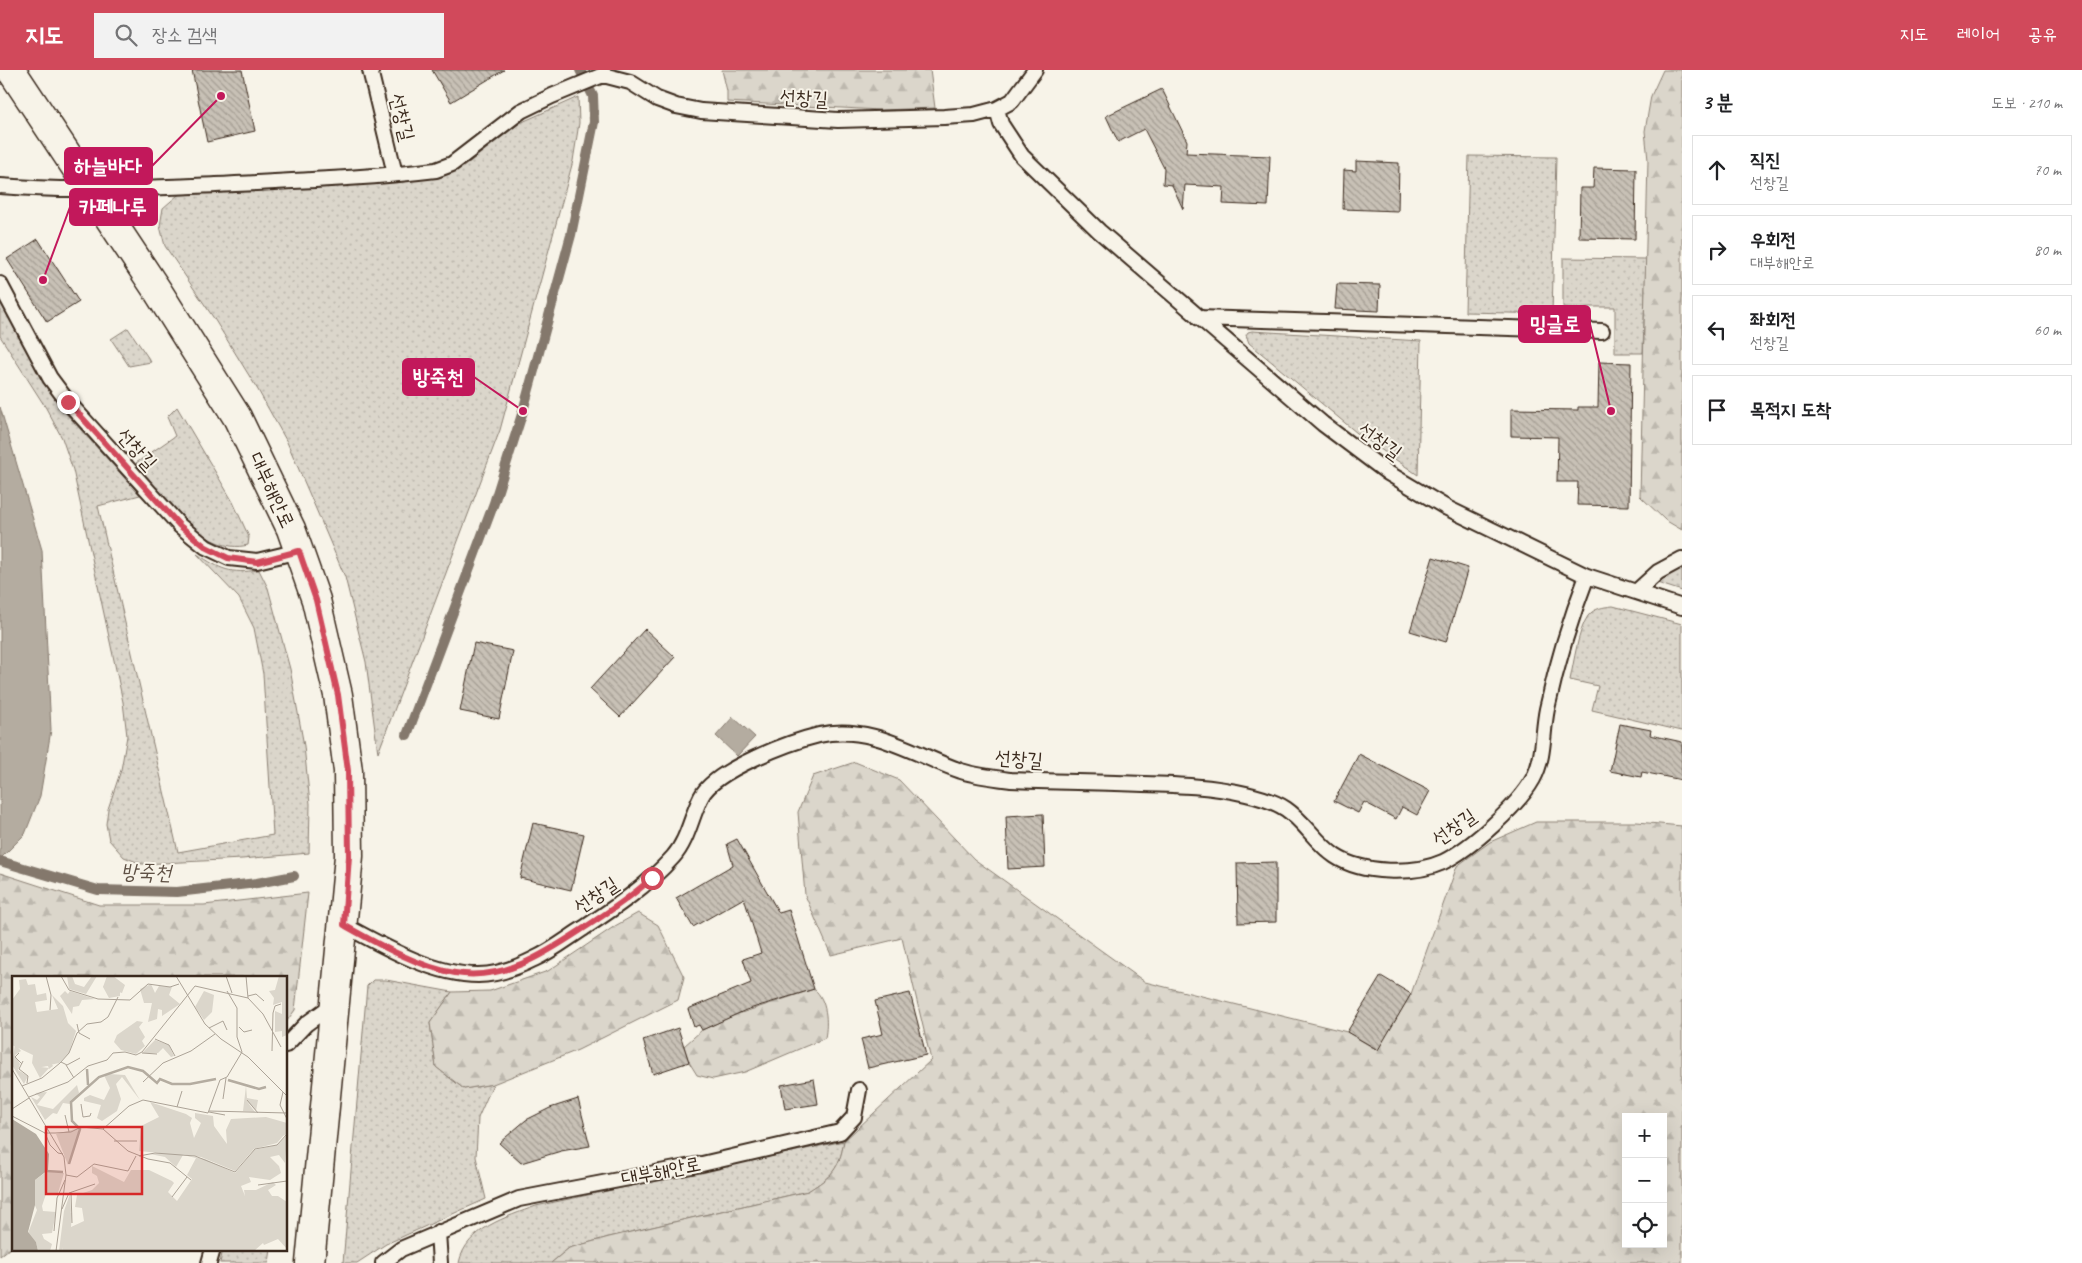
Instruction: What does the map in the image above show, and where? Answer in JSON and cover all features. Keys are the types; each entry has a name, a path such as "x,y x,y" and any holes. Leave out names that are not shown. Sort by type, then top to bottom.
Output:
{"street":[{"name":"대부해안로","path":"12,70 157,290 237,417 271,484 299,551 316,600 338,695 348,771 349,856 344,925 310,1263"}],"lane":[{"name":"선창길","path":"370,70 395,174"},
{"name":"선창길","path":"0,186 28,189 163,187 436,170 452,164 521,112 552,96 611,74 676,106 701,111 744,115 838,120 936,118 974,115 997,109 1012,101 1035,70"},
{"name":"선창길","path":"997,109 1001,124 1022,156 1099,231 1323,424 1388,473 1446,508 1587,576 1682,607"},
{"name":"선창길","path":"0,284 50,378 68,402 180,526 206,547 228,558 257,562 299,551"},
{"path":"1198,318 1602,331"},
{"path":"1636,592 1658,572 1682,559"},
{"name":"선창길","path":"344,925 428,966 454,973 480,975 505,970 535,959 627,900 674,856 687,834 702,795 714,780 728,771 800,740 822,734 844,732 867,734 881,738 962,771 986,777 1011,780 1177,785 1247,794 1270,800 1286,809 1336,857 1358,866 1387,871 1414,869 1442,862 1462,850 1510,809 1525,792 1533,779 1540,765 1543,752 1547,712 1561,650 1587,576"},
{"path":"288,1043 306,1024 336,1002"},
{"name":"대부해안로","path":"383,1263 401,1249 519,1199 702,1164 840,1132 854,1117 859,1090"},
{"path":"438,1232 440,1263"},
{"path":"209,1263 213,1250"}],"green space":[{"path":"722,70 930,70 935,108 880,110 727,102 727,91"},
{"path":"1663,70 1682,70 1682,530 1665,520 1640,496 1648,160 1645,131 1651,96"},
{"path":"578,97 579,123 573,161 500,430 378,753 366,662 345,577 287,442 258,390 213,317 165,246 160,226 163,208 178,195 438,177 462,168 520,123"},
{"path":"1469,156 1556,157 1552,314 1465,312"},
{"path":"1563,258 1646,259 1643,353 1615,353 1615,307 1563,307"},
{"path":"0,300 61,408 140,495 98,506 178,852 273,835 263,674 254,628 239,598 197,554 226,570 259,570 268,588 290,669 304,746 310,804 309,853 242,859 142,864 124,857 109,840 106,824 108,809 121,770 127,736 123,702 73,470 62,438 46,408 0,336"},
{"path":"128,328 151,362 129,366 111,339"},
{"path":"1252,331 1421,341 1418,475 1357,433 1249,343 1246,335"},
{"path":"177,407 233,502 249,537 248,545 231,546 215,541 199,532 171,505 136,463 175,436 167,417"},
{"path":"1682,566 1682,591 1654,582"},
{"path":"1613,606 1682,624 1682,731 1592,710 1598,686 1570,680 1579,638 1588,616 1590,613 1603,607"},
{"path":"855,762 899,780 974,859 1145,982 1347,1032 1377,1050 1411,994 1457,866 1490,842 1536,822 1637,822 1682,826 1682,1263 551,1263 569,1248 808,1191 829,1176 837,1166 844,1141 931,1060 902,938 831,955 805,895 798,812 813,776"},
{"path":"0,873 99,905 204,905 308,893 295,1010 288,1019 288,976 12,976 12,1247 0,1256"},
{"path":"638,913 658,925 684,977 678,1000 578,1050 493,1084 464,1089 436,1067 430,1023 452,992 490,991 548,971 615,926"},
{"path":"373,980 386,980 452,992 430,1023 436,1067 464,1089 493,1084 478,1118 476,1157 486,1199 386,1244 357,1263 343,1263 367,986"},
{"path":"814,989 822,999 826,1012 825,1038 745,1072 713,1079 697,1075 689,1062 684,1046 702,1030 735,1015"},
{"path":"844,1141 837,1166 829,1176 808,1191 569,1248 551,1263 459,1263 463,1251 479,1232 501,1220 536,1206"},
{"path":"223,1250 271,1250 269,1263 220,1263"}],"shaded area":[{"path":"0,407 42,550 51,730 40,796 25,834 0,859"},
{"path":"733,717 755,737 737,756 716,736"}],"building":[{"path":"192,70 242,70 255,131 207,142"},
{"path":"432,70 504,70 451,102"},
{"path":"1162,89 1187,141 1186,153 1270,156 1268,206 1223,204 1224,187 1185,185 1183,209 1172,185 1163,184 1164,168 1144,129 1118,142 1106,116"},
{"path":"1356,161 1399,163 1398,211 1343,209 1344,170 1356,171"},
{"path":"1594,168 1636,169 1635,239 1579,238 1580,188 1593,188"},
{"path":"38,239 79,302 47,322 7,259"},
{"path":"1337,284 1380,285 1379,311 1335,309"},
{"path":"1599,362 1631,363 1629,506 1577,505 1578,482 1557,482 1558,437 1511,436 1511,409 1578,410 1578,407 1598,407"},
{"path":"1433,557 1468,568 1446,642 1410,631"},
{"path":"645,629 675,657 620,717 590,689"},
{"path":"474,643 513,651 499,719 460,711"},
{"path":"1620,724 1651,730 1650,735 1682,742 1682,780 1642,772 1641,777 1610,771"},
{"path":"1359,754 1430,791 1417,815 1402,807 1396,819 1364,802 1358,813 1334,801"},
{"path":"1043,814 1045,867 1008,869 1006,816"},
{"path":"533,823 584,834 571,890 520,878"},
{"path":"737,839 779,913 789,910 814,989 746,1010 702,1030 699,1025 694,1027 688,1009 751,983 743,959 761,953 744,898 693,927 676,898 733,865 727,844"},
{"path":"1276,862 1276,922 1238,923 1237,863"},
{"path":"1381,976 1411,994 1378,1050 1347,1032"},
{"path":"910,993 926,1055 868,1068 861,1039 883,1034 875,1001"},
{"path":"678,1028 689,1062 653,1074 643,1040"},
{"path":"814,1079 818,1104 785,1109 781,1085"},
{"path":"578,1099 590,1146 561,1151 521,1163 499,1143 526,1120 550,1108"}],"waterway":[{"name":"방죽천","path":"407,735 494,503 523,411 571,235 594,122 593,96 580,70"},
{"name":"방죽천","path":"0,861 98,890 177,892 257,883 294,876"}],"place":[{"name":"하늘바다","path":"221,96"},
{"name":"카페나루","path":"43,280"},
{"name":"방죽천","path":"523,411"},
{"name":"밍글로","path":"1611,411"}],"route":[{"path":"68,402 180,526 206,547 228,558 257,562 299,551 316,600 338,695 348,771 349,856 344,925 428,966 454,973 480,975 505,970 535,959 627,900 652,878"}]}
